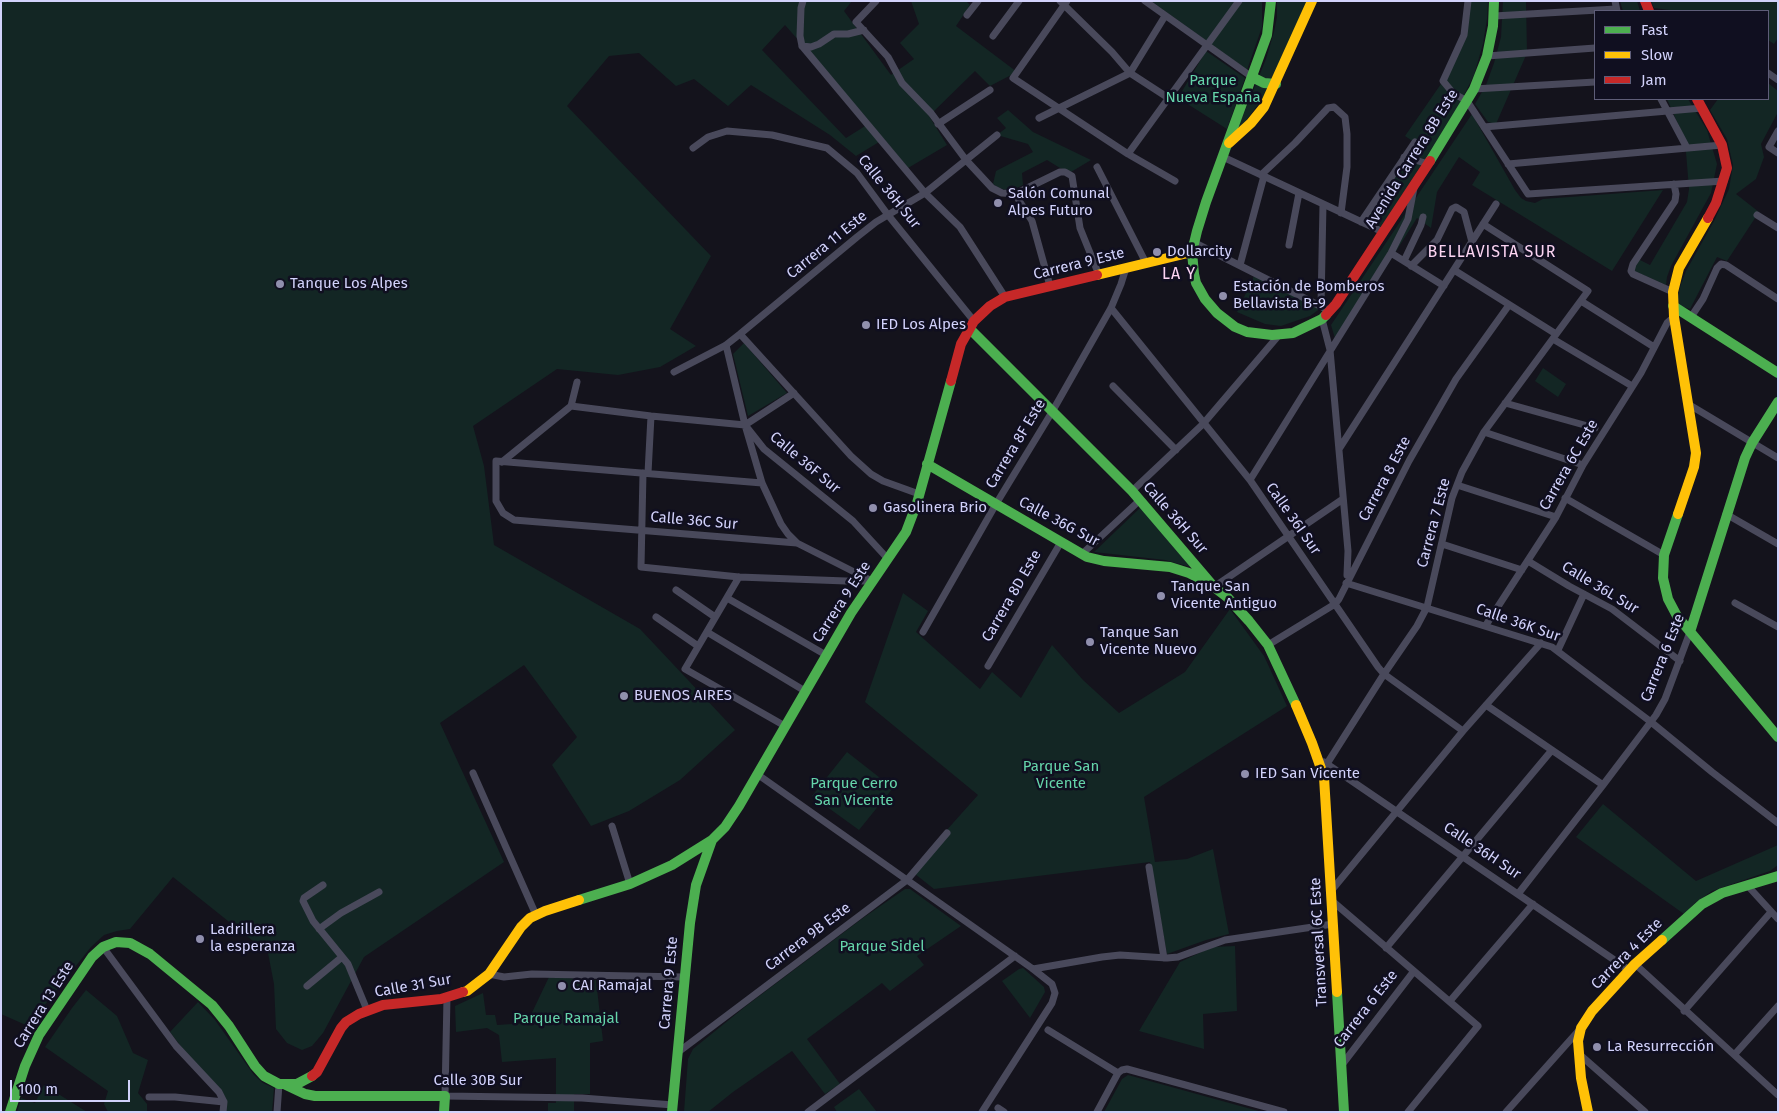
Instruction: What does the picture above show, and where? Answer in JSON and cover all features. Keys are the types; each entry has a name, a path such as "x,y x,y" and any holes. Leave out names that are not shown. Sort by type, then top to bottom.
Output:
{"main road":[{"path":"1271,1 1267,35 1227,144 1193,247 1196,283 1205,299 1217,313 1235,327 1247,332 1260,335 1280,335 1304,329 1322,319"},
{"path":"1227,144 1264,107 1312,1"},
{"name":"Avenida Carrera 8B Este","path":"1322,319 1326,308 1383,232 1468,102 1487,56 1494,16 1494,1"},
{"path":"1252,77 1276,84"},
{"path":"1699,103 1722,145 1726,159 1724,181 1716,203 1679,268 1673,292 1674,311 1696,445 1695,460 1688,487 1663,560 1662,578 1668,599 1677,616 1778,737"},
{"name":"Carrera 9 Este","path":"672,1108 693,900 712,840 732,817 851,613 906,532 919,494 961,344 971,325 990,306 1005,297 1146,263 1193,247"},
{"path":"1674,311 1691,317 1778,373"},
{"name":"Calle 36H Sur","path":"971,325 1052,412 1132,491 1214,587 1239,609 1268,645 1318,757 1325,767"},
{"name":"Carrera 6 Este","path":"1690,632 1745,458 1752,443 1778,402"},
{"name":"Calle 36G Sur","path":"927,464 1082,554 1104,561 1170,567 1198,577 1214,587"},
{"name":"Transversal 6C Este","path":"1325,767 1344,1112"},
{"name":"Calle 31 Sur","path":"282,1084 302,1082 313,1076 346,1022 368,1010 383,1005 447,997 474,987 489,974 521,927 536,915 630,884 672,865 712,840"},
{"name":"Carrera 4 Este","path":"1588,1112 1581,1078 1578,1041 1581,1028 1592,1011 1632,967 1702,904 1722,894 1778,876"},
{"path":"103,947 116,942 124,942 150,954 194,988 212,1005 229,1026 259,1071 268,1079 282,1084"},
{"name":"Carrera 13 Este","path":"10,1112 25,1066 39,1035 92,957 103,947"},
{"name":"Calle 30B Sur","path":"282,1084 296,1091 315,1096 445,1096"},
{"path":"444,1112 445,1096"}],"street":[{"path":"803,1 800,36 802,46 925,193 960,227 1005,297"},
{"path":"876,1 856,22 888,57 902,83 931,112 966,160 992,188 1002,193 1015,194 1060,172 1072,176 1080,228 1099,274"},
{"path":"968,14 978,1"},
{"path":"993,36 1019,1"},
{"path":"1145,1 1252,77"},
{"path":"1128,154 1170,99 1206,45 1239,1"},
{"path":"1468,1 1464,36 1443,81 1453,92 1468,102 1528,194 1724,181"},
{"path":"1615,1 1617,10"},
{"path":"1170,99 1130,74 1122,62 1064,2 1013,78 1128,154 1175,181"},
{"path":"1494,16 1594,11"},
{"path":"1039,118 1130,74 1165,16"},
{"path":"802,46 811,47 834,34 856,33 864,30"},
{"path":"1487,56 1594,48"},
{"path":"1474,89 1594,82"},
{"path":"938,124 990,90"},
{"path":"1662,100 1686,148"},
{"path":"1484,127 1667,111 1699,103"},
{"path":"1240,265 1262,175 1328,108 1334,107 1344,116 1347,134 1347,167 1341,212"},
{"name":"Calle 36H Sur","path":"694,148 708,137 727,131 772,136 828,148 858,173 971,325"},
{"path":"1778,131 1769,147 1778,153"},
{"name":"Carrera 11 Este","path":"674,372 726,344 740,334 857,237 888,215 925,193 997,135"},
{"path":"1362,222 1414,142"},
{"path":"1508,164 1722,145"},
{"path":"1223,157 1383,232"},
{"path":"1404,157 1429,164"},
{"path":"1097,167 1146,263"},
{"path":"1673,292 1633,274 1631,271 1633,264 1675,201 1674,184"},
{"path":"1250,480 1391,253 1408,219 1414,185"},
{"path":"1290,245 1299,193"},
{"path":"1015,194 1032,221 1050,286"},
{"path":"1193,247 1240,265 1326,308 1323,204"},
{"path":"1340,449 1496,204"},
{"path":"1411,266 1437,240 1449,213 1456,207 1464,212 1472,242"},
{"path":"1757,215 1778,228"},
{"path":"1404,261 1421,226 1423,217"},
{"name":"Carrera 7 Este","path":"1325,767 1417,626 1427,607 1452,498 1462,472 1484,432 1588,290 1483,224"},
{"path":"1391,253 1444,286"},
{"path":"1691,317 1703,299 1719,265 1726,265 1778,299"},
{"name":"Carrera 8F Este","path":"924,632 996,504 1052,412 1111,308 1122,284 1126,268"},
{"path":"1454,270 1632,386"},
{"path":"1581,300 1654,347"},
{"name":"Carrera 8 Este","path":"1335,604 1408,461 1452,388 1509,305"},
{"name":"Calle 36I Sur","path":"1111,308 1250,480 1384,674 1463,731"},
{"name":"Carrera 6C Este","path":"1486,626 1556,517 1583,465 1632,386 1674,311"},
{"path":"1322,319 1330,350 1340,449 1348,551 1346,583"},
{"path":"740,334 839,444 871,474 883,481 919,494"},
{"path":"1132,491 1203,424 1280,335"},
{"path":"726,344 745,425 762,483 781,524 798,543"},
{"path":"499,461 571,406 577,382"},
{"path":"1113,386 1137,408 1176,450"},
{"path":"571,406 745,425 794,394"},
{"path":"1505,403 1595,428"},
{"path":"1688,404 1778,458"},
{"path":"651,416 641,567 739,577 846,582 872,581"},
{"name":"Calle 36F Sur","path":"745,425 764,449 853,521 888,559"},
{"path":"1484,432 1583,465"},
{"path":"499,461 762,483"},
{"name":"Calle 36C Sur","path":"499,461 496,501 506,516 519,521 798,543 872,581"},
{"path":"1457,485 1556,517"},
{"path":"1565,498 1663,560"},
{"path":"1214,587 1343,499"},
{"path":"1082,554 1140,500"},
{"path":"1726,514 1778,544"},
{"name":"Carrera 8D Este","path":"988,666 1061,542"},
{"path":"1442,544 1522,570"},
{"name":"Calle 36L Sur","path":"1528,561 1612,609 1680,661"},
{"path":"739,577 685,669 785,726"},
{"name":"Calle 36K Sur","path":"1346,583 1541,643 1558,650 1778,823"},
{"path":"676,590 715,617"},
{"path":"1558,650 1584,594"},
{"path":"727,598 826,655"},
{"path":"1735,603 1778,627"},
{"path":"1268,645 1335,604"},
{"path":"656,617 698,646"},
{"path":"707,632 805,691"},
{"name":"Carrera 6 Este","path":"1518,894 1651,722 1665,699 1690,632"},
{"path":"1408,1112 1478,1026 1386,948 1331,895 1396,810 1541,643"},
{"path":"1486,705 1603,785"},
{"path":"1386,948 1552,750"},
{"name":"Calle 36H Sur","path":"1325,767 1396,810 1533,904 1632,967 1735,1054 1778,1095"},
{"path":"473,773 536,915"},
{"path":"757,774 1052,984 1055,990 1054,996 982,1112"},
{"path":"612,826 630,884"},
{"name":"Carrera 9B Este","path":"677,1053 907,880 947,832"},
{"path":"1149,867 1164,958"},
{"path":"323,885 304,898 303,901 313,921 348,964 368,1010"},
{"path":"1747,885 1778,919"},
{"path":"320,929 342,913 379,892"},
{"path":"1450,1001 1533,904"},
{"path":"1684,1011 1771,912"},
{"path":"1033,969 1120,956 1178,957 1225,940 1333,924"},
{"path":"103,947 176,1046 219,1092 224,1102 223,1112"},
{"path":"808,1112 1015,956"},
{"path":"307,986 342,957"},
{"name":"Carrera 6 Este","path":"1341,1066 1414,971"},
{"path":"489,974 504,977 532,974 684,977"},
{"path":"445,1096 447,997"},
{"path":"1735,1054 1778,1006"},
{"path":"1507,1111 1581,1028"},
{"path":"1048,1030 1118,1073"},
{"path":"1579,1054 1645,1112"},
{"path":"1097,1112 1118,1073 1125,1069 1284,1112"},
{"path":"277,1112 282,1084"},
{"name":"Calle 30B Sur","path":"445,1096 573,1098 672,1108"},
{"path":"149,1097 224,1102"}],"green space":[{"path":"1,1 852,1 844,11 891,75 914,59 900,43 919,24 911,1 966,1 970,5 956,26 1017,72 990,86 975,71 929,116 947,145 908,168 884,139 856,156 830,135 751,85 728,106 694,79 676,86 639,53 609,56 567,106 711,256 670,329 696,346 660,367 618,375 557,369 473,426 484,466 494,545 640,629 735,730 680,780 629,811 591,826 552,765 577,737 524,665 440,723 504,862 364,957 323,1033 312,1046 302,1050 287,1043 276,1029 274,984 268,953 173,877 130,929 104,935 91,947 28,1026 1,1014","holes":["785,25 870,122 846,138 762,50"]},
{"path":"1151,1 1262,1 1262,27 1247,70"},
{"path":"1277,1 1307,1 1263,98 1237,130 1266,59 1277,17"},
{"path":"1468,1 1488,1 1483,44 1474,75 1458,107 1382,227 1364,218 1414,142 1405,136 1443,81 1458,50"},
{"path":"1503,1 1526,1 1527,53 1496,124 1488,122 1475,104 1486,85 1494,63 1501,37"},
{"path":"1620,1 1637,1 1640,10 1623,10"},
{"path":"1651,1 1778,1 1778,38 1774,44 1769,41 1769,10 1669,10 1654,8"},
{"name":"Parque Nueva España","path":"1206,51 1245,78 1227,129 1178,98"},
{"path":"1769,84 1778,91 1778,112 1761,144 1764,157 1756,179 1736,194 1759,212 1727,261 1717,257 1690,309 1678,305 1681,284 1729,189 1733,165 1727,139 1710,110 1717,100 1769,100"},
{"path":"1667,100 1689,100 1707,130 1717,164 1711,193 1671,266 1666,285 1632,270 1638,259 1650,265 1687,202 1689,189 1685,140"},
{"path":"1008,110 1033,132 1091,160 1071,172 1047,160 1022,173 1023,185 1007,190 999,188 993,184 996,171 1033,152 1028,144 997,135 1006,128 997,118"},
{"path":"1472,114 1515,190 1526,201 1535,203 1543,199 1663,190 1612,271 1472,185 1480,172 1459,157 1437,192 1431,228 1417,218 1337,345 1331,325"},
{"path":"1254,276 1321,308 1310,316 1281,326 1265,324 1237,312"},
{"path":"744,343 787,393 748,416 733,354"},
{"path":"1543,368 1566,384 1558,397 1535,381"},
{"path":"1141,507 1194,568 1165,560 1094,552"},
{"name":"Parque San Vicente","path":"903,593 928,611 916,632 980,689 992,672 1021,698 1052,645 1083,680 1119,713 1185,672 1230,609 1264,656 1287,706 1144,797 1155,862 1187,859 1213,849 1229,934 1167,954 1150,862 934,889 915,874 945,832 978,795 865,702"},
{"name":"Parque Cerro San Vicente","path":"847,752 893,788 859,830 812,796"},
{"path":"1603,804 1696,881 1778,845 1778,865 1770,871 1712,891 1695,903 1684,914 1576,837"},
{"name":"Parque Sidel","path":"905,889 910,889 961,926 917,956 924,965 890,991 882,983 807,1039 840,1084 825,1094 792,1051 708,1112 684,1112 688,1059 693,1049 746,1006 863,918"},
{"path":"1235,946 1237,1011 1203,1014 1204,1049 1139,1031 1180,962 1212,947"},
{"path":"1023,968 1044,987 1045,992 1030,1018 1002,981"},
{"name":"Parque Ramajal","path":"549,977 596,980 603,1041 590,1043 590,1094 574,1094 574,1112 548,1112 548,1103 556,1103 556,1058 502,1062 499,1035 487,1028 456,1032 455,1006 483,993 486,1015 495,1015 497,1025 527,1023"},
{"path":"86,990 117,1016 133,1053 148,1060 138,1093 147,1104 147,1112 108,1112 104,1104 108,1091 45,1047"},
{"path":"198,1002 215,1020 254,1075 263,1083 274,1088 272,1112 226,1112 226,1100 219,1087 195,1065 170,1032"},
{"path":"1128,1075 1262,1112 1104,1112 1122,1079"},
{"path":"44,1085 87,1112 17,1112 21,1098 35,1103"},
{"path":"859,1089 877,1112 837,1112 834,1107"}],"traffic: fast":[{"path":"1271,1 1267,35 1197,231 1192,252 1194,274 1196,283 1205,299 1217,313 1235,327 1247,332 1272,335 1293,333 1322,319 1326,315"},
{"path":"1430,161 1474,89 1487,56 1493,26 1494,1"},
{"path":"1252,77 1264,83 1276,84"},
{"path":"1673,306 1778,373"},
{"path":"969,328 1132,491 1214,587 1227,597 1249,621 1268,645 1296,705"},
{"path":"579,900 630,884 672,865 712,840 725,827 851,613 906,532 917,503 951,381"},
{"path":"1690,632 1745,458 1752,443 1778,402"},
{"path":"927,464 1087,557 1104,561 1170,567 1189,573 1207,582"},
{"path":"1678,514 1664,555 1663,578 1668,599 1677,616 1778,737"},
{"path":"672,1112 690,923 696,885 712,840"},
{"path":"1662,940 1702,904 1722,893 1778,876"},
{"path":"10,1112 25,1066 39,1035 92,957 103,947 116,942 130,943 150,954 212,1005 264,1076 279,1084 297,1084 312,1076"},
{"path":"1337,992 1344,1112"},
{"path":"286,1085 305,1094 315,1096 445,1096 444,1112"}],"traffic: slow":[{"path":"1229,143 1251,123 1264,107 1312,1"},
{"path":"1678,514 1694,467 1696,453 1674,317 1673,292 1679,268 1708,218"},
{"path":"1097,275 1192,252"},
{"path":"1296,705 1324,777 1337,992"},
{"path":"463,992 489,974 521,927 530,918 579,900"},
{"path":"1588,1112 1581,1078 1578,1041 1581,1028 1592,1011 1635,964 1662,940"}],"traffic: jam":[{"path":"1645,1 1649,10"},
{"path":"1698,100 1722,145 1727,168 1716,203 1708,218"},
{"path":"1326,315 1336,304 1430,161"},
{"path":"951,381 961,344 974,321 990,306 1005,297 1097,275"},
{"path":"312,1076 317,1072 341,1028 346,1022 359,1014 383,1005 441,999 463,992"}],"place":[{"name":"Salón Comunal Alpes Futuro","path":"998,203"},
{"name":"Dollarcity","path":"1157,252"},
{"name":"Tanque Los Alpes","path":"280,284"},
{"name":"Estación de Bomberos Bellavista B-9","path":"1223,296"},
{"name":"IED Los Alpes","path":"866,325"},
{"name":"Gasolinera Brio","path":"873,508"},
{"name":"Tanque San Vicente Antiguo","path":"1161,596"},
{"name":"Tanque San Vicente Nuevo","path":"1090,642"},
{"name":"BUENOS AIRES","path":"624,696"},
{"name":"IED San Vicente","path":"1245,774"},
{"name":"Ladrillera la esperanza","path":"200,939"},
{"name":"CAI Ramajal","path":"562,986"},
{"name":"La Resurrección","path":"1597,1047"}],"district":[{"name":"BELLAVISTA SUR","path":"1492,253"},
{"name":"LA Y","path":"1179,275"}]}
